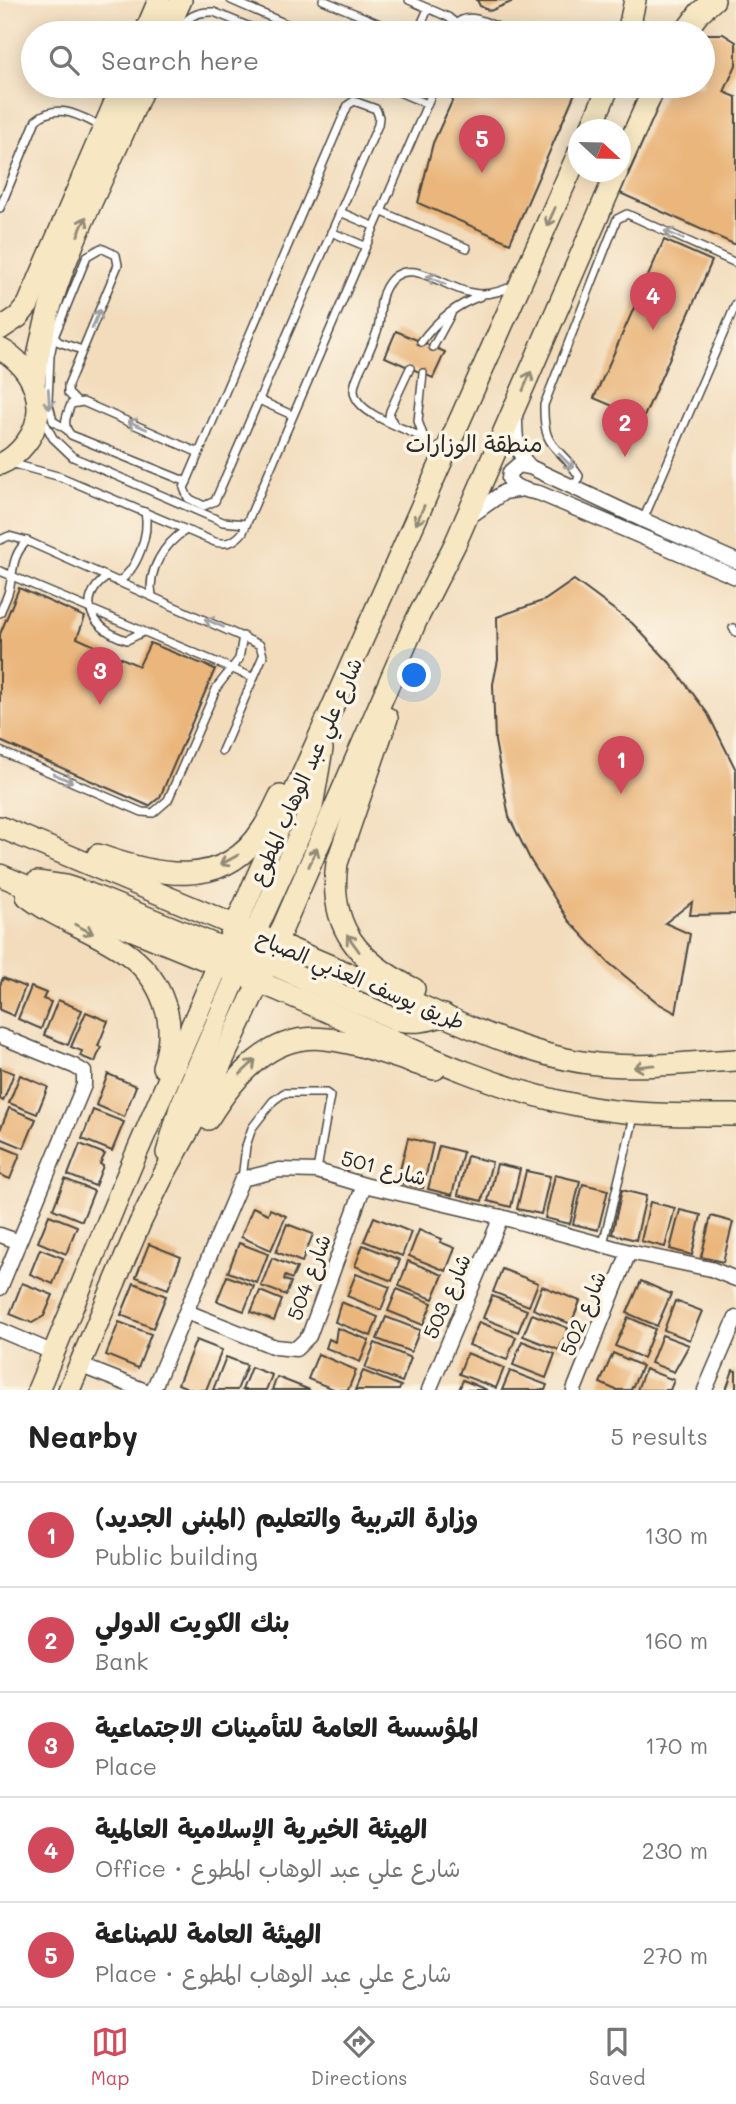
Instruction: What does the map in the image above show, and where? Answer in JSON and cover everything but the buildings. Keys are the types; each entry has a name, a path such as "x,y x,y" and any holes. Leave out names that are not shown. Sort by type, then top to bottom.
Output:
{"street":[{"path":"150,21 159,0"},
{"path":"171,21 181,0"},
{"path":"631,21 635,0"},
{"path":"693,21 714,0"},
{"path":"3,463 19,452 29,440 35,425 38,409 34,384 43,333 52,301 114,132 120,98"},
{"path":"0,328 18,317 28,304 114,132 136,98"},
{"path":"595,119 604,98"},
{"path":"631,140 649,98"},
{"name":"شارع علي عبد الوهاب المطوع","path":"244,955 312,807 320,771 323,733 373,614 568,180"},
{"name":"شارع علي عبد الوهاب المطوع","path":"276,942 416,621 466,520 613,182"},
{"path":"0,349 15,358 34,384"},
{"path":"515,408 516,444 522,459 530,467 736,561"},
{"path":"530,467 518,466 510,472 511,483 736,577"},
{"path":"466,520 504,492 523,489"},
{"path":"0,826 162,873 201,873 236,858 261,832 332,700 373,614"},
{"path":"416,621 390,710 346,834 335,882 336,903 341,923 364,957 402,983 454,1009 491,1034"},
{"name":"طريق يوسف العذبي الصباح","path":"0,826 474,1075 578,1106 635,1113 736,1115"},
{"path":"8,879 42,881 87,893 244,955 397,1020 429,1021 444,1015"},
{"path":"8,879 50,912 135,958 150,973 160,991 167,1010 170,1031 168,1051 131,1166 38,1390"},
{"name":"طريق يوسف العذبي الصباح","path":"244,955 276,942 491,1034 586,1063 633,1068 681,1062 736,1060"},
{"path":"131,1166 244,955"},
{"path":"69,1390 140,1223 163,1176 169,1142 180,1108 244,955"},
{"path":"0,1036 84,1072 83,1085 0,1287"},
{"path":"140,1223 175,1176 219,1101 236,1078 255,1059 279,1045 323,1038 346,1042 436,1069 474,1075"},
{"path":"681,1062 736,1051"},
{"name":"شارع 501","path":"242,1179 279,1170 317,1171 629,1252 710,1269 736,1279"},
{"path":"153,1390 242,1179"},
{"name":"شارع 504","path":"187,1312 275,1347 296,1349 309,1336 364,1185"},
{"name":"شارع 503","path":"429,1390 501,1217"},
{"path":"0,1235 17,1241"},
{"name":"شارع 502","path":"574,1390 629,1252"},
{"path":"705,1390 736,1318"},
{"path":"0,1330 54,1353"},
{"path":"79,1365 143,1390"}],"lane":[{"path":"231,0 279,21"},
{"path":"323,0 373,21"},
{"path":"409,0 448,17 450,21"},
{"path":"423,21 428,9"},
{"path":"185,21 188,17 207,11 235,21"},
{"path":"459,21 469,17 479,21"},
{"path":"413,98 427,104"},
{"path":"3,463 61,477 223,544 238,538 429,98"},
{"path":"359,101 376,109 379,117 331,232 213,504 204,506 188,498 184,493 187,482 348,105 359,101"},
{"path":"0,208 36,120 43,114 54,110 67,111 114,132"},
{"path":"380,211 467,248"},
{"path":"340,212 373,226"},
{"path":"575,488 579,476 573,466 551,446 543,427 544,405 617,219 627,214 736,263"},
{"path":"331,232 365,246"},
{"path":"77,402 68,393 68,384 118,265 118,259 113,253 101,248 88,256 54,337 50,356 48,401 53,421 71,435 187,482"},
{"path":"425,439 363,409 354,393 356,380 375,337 381,299 388,282 401,272 416,271 465,292 485,295"},
{"path":"421,342 437,323 456,308 485,295 505,290 523,280"},
{"path":"643,520 736,303"},
{"path":"433,347 456,308"},
{"path":"54,337 59,342 82,351"},
{"path":"394,424 389,416 390,411 410,368"},
{"path":"423,373 418,421 425,439 436,453 439,470"},
{"path":"259,400 292,415"},
{"path":"66,429 65,422 71,404 83,402 199,453"},
{"path":"38,409 62,449 85,464 223,522 246,524"},
{"path":"118,582 128,573 144,539 145,512"},
{"path":"152,596 153,575 163,552 172,540 186,530"},
{"path":"0,540 9,536 27,541 260,645 263,652 254,678 222,751"},
{"path":"0,613 7,596 16,554 27,541"},
{"path":"0,571 254,678"},
{"path":"107,577 95,586 92,594 92,610 102,629 124,640 133,639 144,632"},
{"path":"0,751 142,812 153,813 169,800 217,687 242,652 243,636"},
{"path":"242,1179 246,1146 252,1128 273,1101 284,1093 326,1093 330,1096 317,1171"},
{"path":"603,1244 635,1113"}],"place":[{"name":"الهيئة العامة للصناعة","path":"482,173"},
{"name":"الهيئة الخيرية الإسلامية العالمية","path":"653,330"},
{"name":"بنك الكويت الدولي","path":"625,457"},
{"name":"المؤسسة العامة للتأمينات الاجتماعية","path":"100,705"},
{"name":"وزارة التربية والتعليم (المبنى الجديد)","path":"621,794"}],"district":[{"name":"منطقة الوزارات","path":"474,443"}]}
